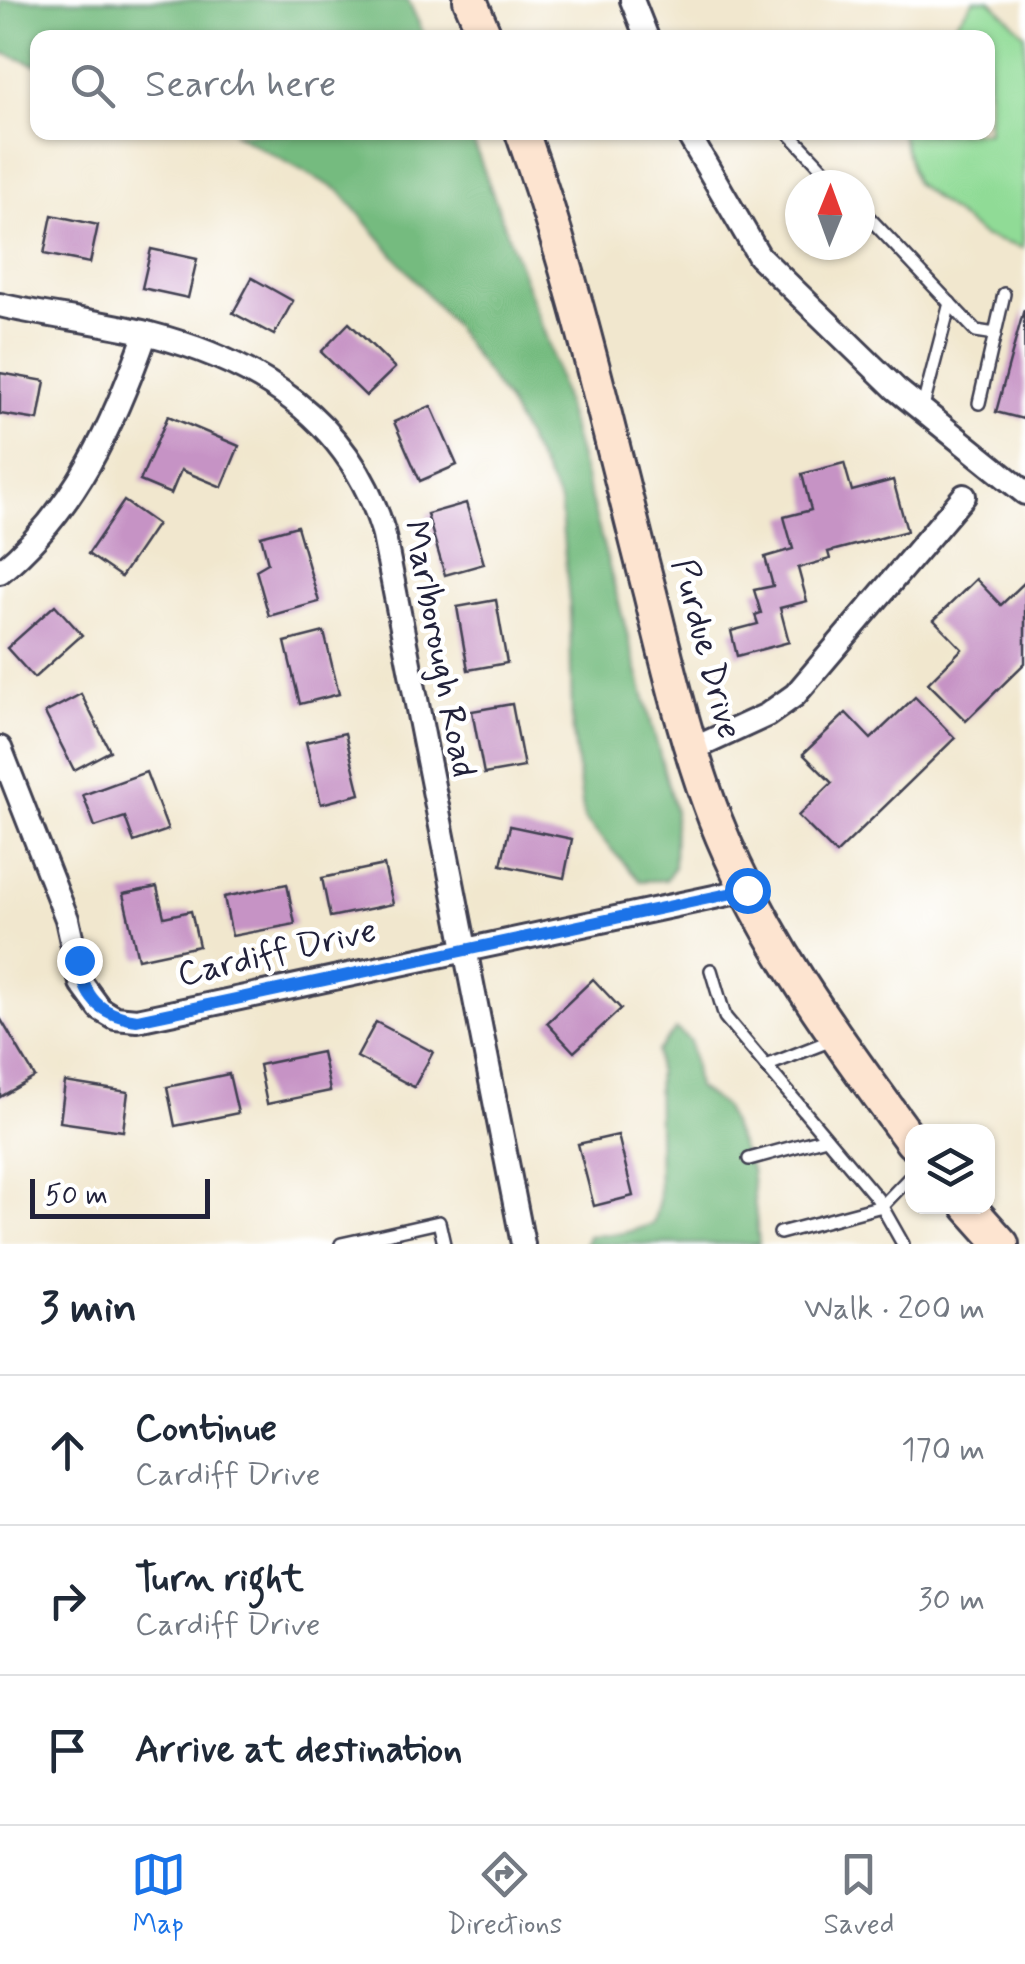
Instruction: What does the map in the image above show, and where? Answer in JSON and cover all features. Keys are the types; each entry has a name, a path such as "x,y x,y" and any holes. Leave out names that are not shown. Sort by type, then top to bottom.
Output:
{"street":[{"path":"470,0 483,30"},
{"path":"632,0 645,30"},
{"name":"Purdue Drive","path":"525,140 560,244 690,750 747,890 784,959 905,1132"},
{"path":"692,140 758,256 922,410 1025,493"},
{"name":"Marlborough Road","path":"0,305 194,346 277,389 312,416 359,470 383,531 523,1244"},
{"path":"0,572 44,531 84,474 121,404 146,333"},
{"path":"690,750 768,715 794,696 964,496"},
{"name":"Cardiff Drive","path":"0,748 67,919 82,983 100,1009 115,1018 137,1020 462,947 747,890"},
{"path":"975,1214 1002,1244"}],"lane":[{"path":"796,140 824,170"},
{"path":"875,224 976,331 995,334"},
{"path":"980,403 1004,294"},
{"path":"922,410 950,303"},
{"path":"711,970 725,1016 882,1206 904,1244"},
{"path":"766,1066 836,1038"},
{"path":"750,1159 826,1138"},
{"path":"780,1234 882,1206 905,1183"},
{"path":"340,1244 374,1240 439,1222 444,1244"}],"green space":[{"path":"0,0 408,0 422,30 30,30 30,63 0,52"},
{"path":"974,0 990,0 1025,34 1023,248 983,236 915,183 903,140 995,140 995,30 950,30"},
{"path":"246,140 473,140 550,348 675,811 674,867 666,880 640,881 584,819 572,724 570,611 560,502 507,402 449,320 340,191"},
{"path":"676,1029 690,1041 697,1087 723,1106 751,1169 759,1244 585,1244 588,1236 624,1233 653,1224 659,1200 657,1051"}],"building":[{"path":"52,215 98,225 90,263 44,254"},
{"path":"151,249 197,259 188,298 142,288"},
{"path":"252,278 293,301 274,335 233,313"},
{"path":"1024,309 1025,412 1023,419 996,412"},
{"path":"349,323 395,368 366,396 321,352"},
{"path":"0,373 45,381 38,420 0,414"},
{"path":"431,406 457,465 420,481 394,422"},
{"path":"168,416 239,446 222,487 181,470 171,494 140,481"},
{"path":"844,463 852,491 893,480 907,531 828,552 830,559 798,568 807,601 780,608 789,642 737,656 731,631 758,624 755,615 761,613 754,590 773,586 765,557 793,549 784,517 811,510 802,474"},
{"path":"124,501 157,524 121,577 88,554"},
{"path":"466,503 484,564 445,575 427,514"},
{"path":"297,526 319,602 269,616 256,570 268,563 261,536"},
{"path":"976,579 1001,605 1025,582 1025,663 966,721 928,683 962,649 934,620"},
{"path":"496,600 507,663 468,670 457,607"},
{"path":"55,605 82,635 34,678 7,648"},
{"path":"324,632 339,694 300,704 285,642"},
{"path":"81,694 110,751 74,770 45,713"},
{"path":"915,697 955,738 836,854 798,816 832,783 803,754 846,713 871,739"},
{"path":"512,704 524,767 484,774 472,711"},
{"path":"345,733 360,794 321,804 306,742"},
{"path":"146,772 168,830 134,842 125,817 95,827 83,795"},
{"path":"510,826 572,839 564,878 501,865"},
{"path":"384,865 393,904 330,917 322,878"},
{"path":"287,884 295,924 232,936 224,897"},
{"path":"157,887 164,917 191,911 199,946 138,959 123,894"},
{"path":"593,979 621,1009 574,1052 547,1023"},
{"path":"0,1018 35,1077 0,1097"},
{"path":"376,1022 433,1052 414,1087 357,1057"},
{"path":"322,1052 330,1091 267,1104 259,1065"},
{"path":"229,1074 238,1113 175,1126 167,1087"},
{"path":"65,1082 128,1092 123,1131 60,1122"},
{"path":"618,1135 633,1196 594,1206 578,1144"}],"route":[{"path":"79,960 89,998 115,1018 137,1020 462,947 747,890"}]}
